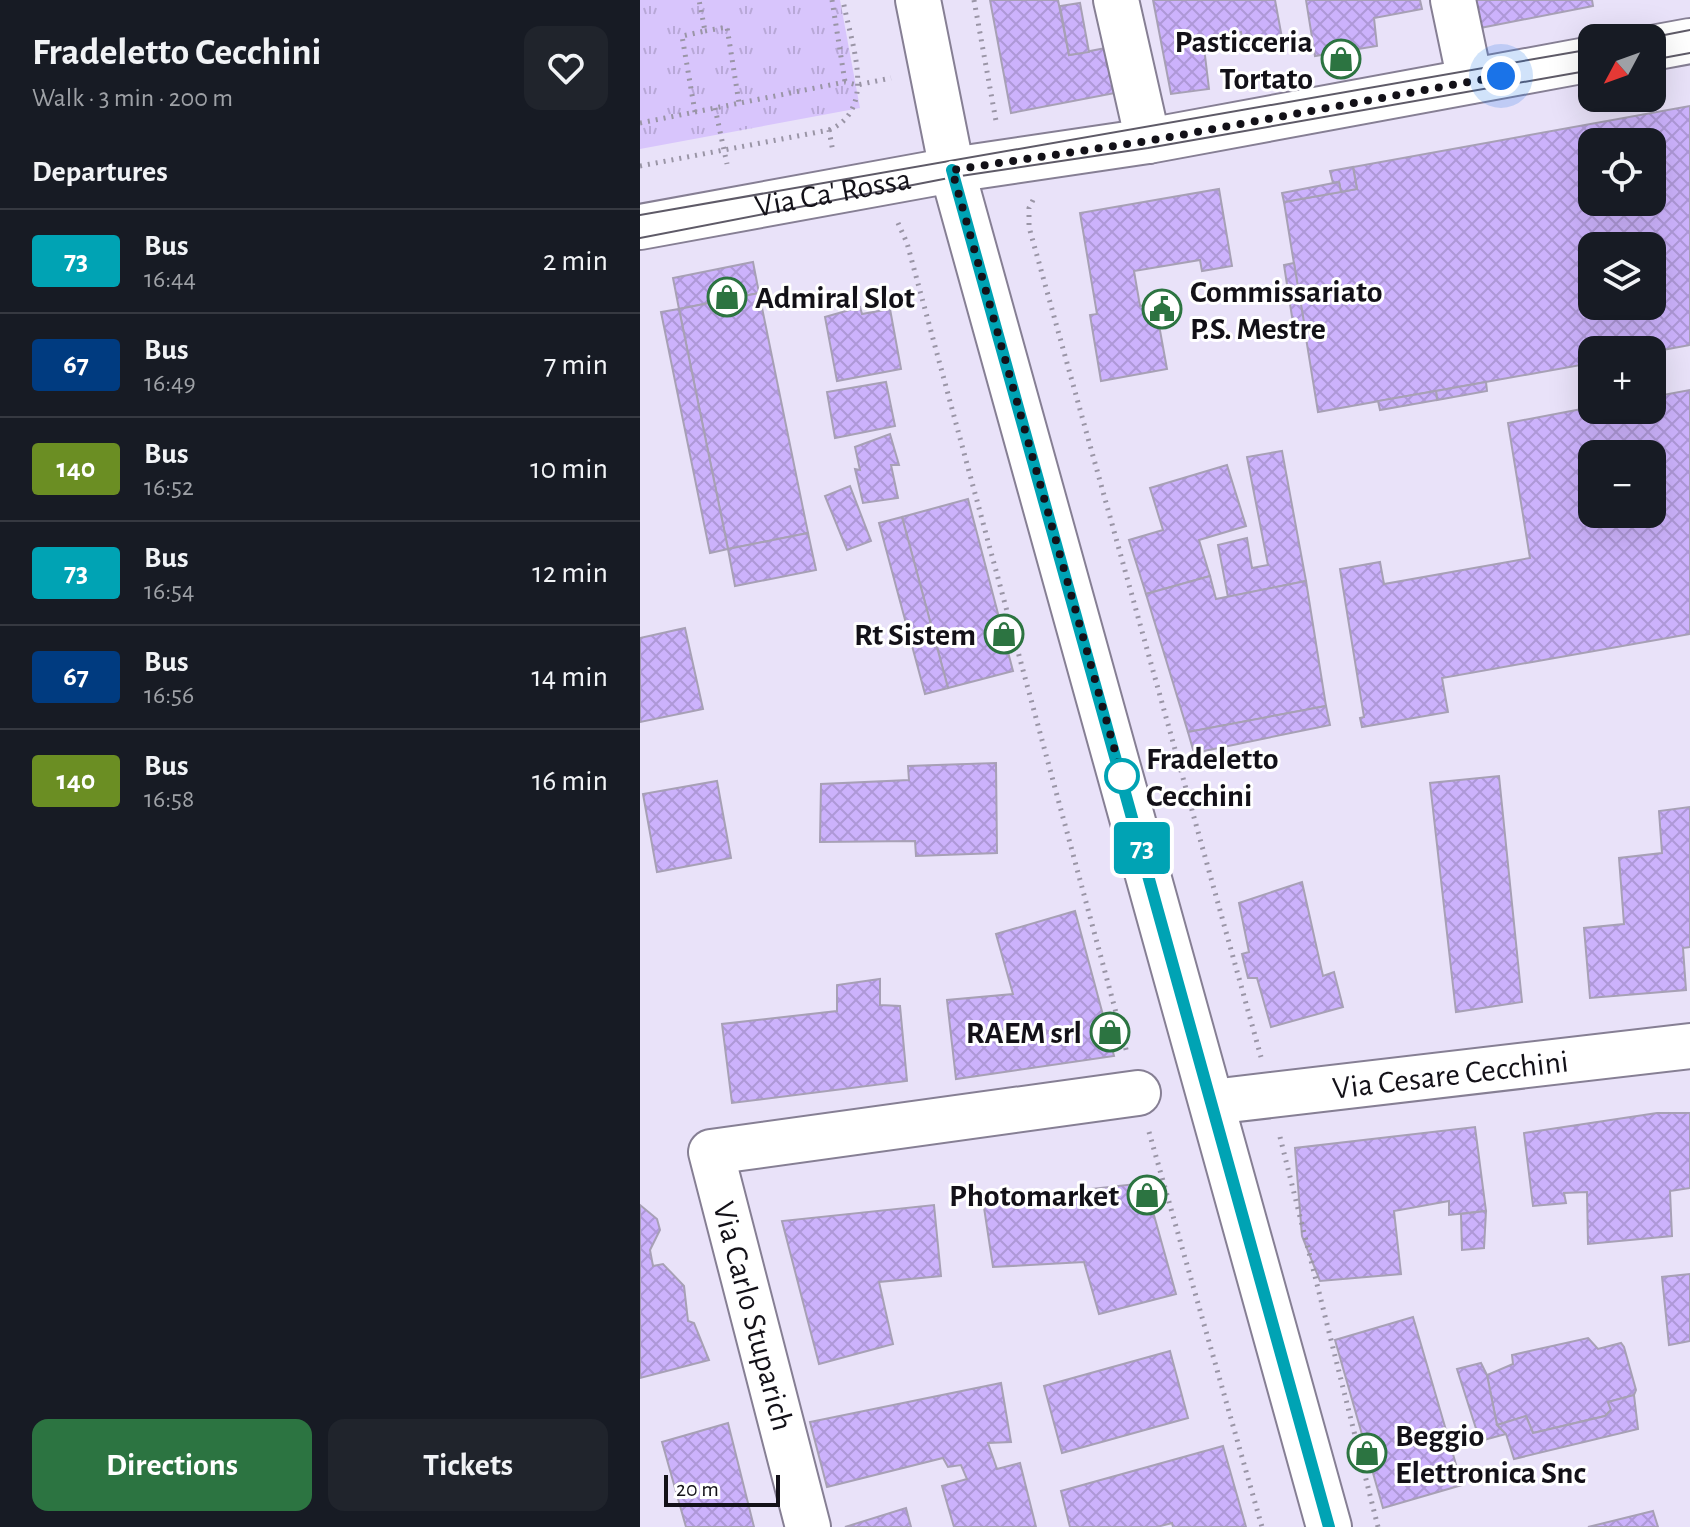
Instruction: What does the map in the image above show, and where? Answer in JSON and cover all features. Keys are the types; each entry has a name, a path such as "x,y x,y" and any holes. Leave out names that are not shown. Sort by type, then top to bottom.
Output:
{"street":[{"path":"918,0 952,170 1329,1527"},
{"path":"1116,0 1148,141"},
{"path":"1453,0 1470,81"},
{"path":"1666,45 1690,41"},
{"name":"Via Ca' Rossa","path":"640,227 952,170 1148,141 1578,62"},
{"name":"Via Cesare Cecchini","path":"1212,1102 1690,1046"},
{"name":"Via Carlo Stuparich","path":"808,1527 711,1152 1138,1093"}],"path":[{"path":"699,0 705,31"},
{"path":"832,0 836,9 845,82"},
{"path":"640,166 829,132 852,114 858,101 857,85 843,0"},
{"path":"972,63 983,61 974,0"},
{"path":"695,112 682,36 705,31 727,27 739,103"},
{"path":"640,123 845,82 857,85"},
{"path":"715,108 727,164"},
{"path":"1028,217 1072,390 1261,1058"},
{"path":"907,243 1138,1093 1262,1527"},
{"path":"1280,1135 1378,1527"}],"green space":[{"path":"640,0 840,0 860,108 640,149"}],"building":[{"path":"990,0 1058,0 1069,55 1106,48 1115,93 1011,113"},
{"path":"1153,0 1275,0 1282,38 1243,44 1241,32 1203,39 1209,89 1171,94"},
{"path":"1306,0 1420,0 1422,9 1374,18 1377,46 1315,56"},
{"path":"1469,0 1592,0 1593,6 1475,29"},
{"path":"1080,3 1089,52 1069,55 1060,6"},
{"path":"1690,106 1690,345 1666,349 1666,336 1578,336 1578,366 1318,412 1284,202 1357,189 1353,167"},
{"path":"1353,167 1357,189 1341,192 1339,182 1333,183 1330,171"},
{"path":"1339,182 1341,192 1284,202 1282,193"},
{"path":"1219,189 1232,266 1202,271 1200,260 1134,271 1140,306 1155,303 1167,369 1101,381 1090,315 1097,314 1080,213"},
{"path":"753,262 759,293 679,309 673,278"},
{"path":"1294,263 1306,334 1295,336 1284,265"},
{"path":"759,293 808,533 728,549 679,309"},
{"path":"860,307 862,314 890,309 901,369 837,381 825,317"},
{"path":"679,309 728,549 710,553 661,312"},
{"path":"886,382 895,426 835,438 827,392"},
{"path":"1486,382 1487,391 1437,400 1436,391"},
{"path":"1690,390 1690,634 1442,678 1448,712 1362,727 1360,718 1364,717 1340,569 1380,562 1384,584 1530,558 1508,423 1578,410 1578,424 1666,424 1666,394"},
{"path":"1436,391 1437,400 1380,410 1378,401"},
{"path":"890,434 899,465 891,465 898,498 863,503 855,469 860,470 855,447"},
{"path":"1282,451 1306,581 1228,597 1218,545 1247,538 1252,568 1268,565 1247,457"},
{"path":"1227,465 1246,526 1199,540 1210,576 1146,594 1129,540 1163,530 1150,488"},
{"path":"850,486 871,541 847,550 825,496"},
{"path":"968,499 1013,671 948,688 902,517"},
{"path":"902,517 948,688 925,694 879,523"},
{"path":"808,533 816,570 735,586 728,549"},
{"path":"1210,576 1216,599 1306,581 1326,706 1188,732 1146,594"},
{"path":"685,628 703,709 640,722 640,638"},
{"path":"1326,706 1330,725 1194,753 1188,732"},
{"path":"996,763 997,853 916,856 915,841 820,842 821,784 909,780 908,766"},
{"path":"1499,776 1522,1002 1456,1012 1430,783"},
{"path":"717,781 731,858 657,872 643,794"},
{"path":"1690,807 1690,947 1683,948 1686,990 1590,998 1584,928 1624,924 1619,858 1662,853 1659,811"},
{"path":"1302,882 1323,976 1334,972 1343,1007 1271,1027 1257,978 1248,978 1242,954 1249,952 1239,903"},
{"path":"1075,911 1114,1056 956,1079 947,1000 1013,994 996,934"},
{"path":"880,979 880,1005 900,1006 907,1081 732,1103 722,1024 837,1011 837,985"},
{"path":"1657,1113 1690,1113 1690,1188 1670,1191 1672,1236 1588,1244 1587,1192 1564,1193 1566,1203 1533,1206 1524,1133"},
{"path":"1475,1127 1486,1211 1449,1215 1449,1201 1394,1211 1401,1274 1320,1281 1302,1236 1295,1148"},
{"path":"1145,1183 1176,1294 1099,1314 1084,1262 993,1267 983,1201"},
{"path":"640,1205 657,1219 660,1230 650,1250 653,1266 663,1264 684,1286 688,1321 694,1323 709,1360 640,1378"},
{"path":"934,1205 941,1276 879,1282 893,1344 819,1364 782,1221"},
{"path":"1486,1211 1484,1248 1462,1250 1461,1214"},
{"path":"1690,1274 1690,1341 1669,1345 1662,1277"},
{"path":"1413,1317 1462,1485 1383,1508 1335,1340"},
{"path":"1588,1338 1598,1349 1621,1343 1636,1390 1634,1395 1608,1402 1611,1410 1605,1416 1533,1433 1526,1416 1497,1425 1487,1375 1513,1364 1512,1355"},
{"path":"1170,1351 1188,1418 1062,1453 1044,1386"},
{"path":"1481,1363 1487,1375 1497,1425 1506,1434 1480,1441 1457,1369"},
{"path":"1001,1383 1011,1442 988,1443 997,1469 1020,1463 1036,1527 954,1527 942,1486 967,1479 961,1465 948,1467 943,1458 827,1487 810,1422"},
{"path":"1634,1395 1638,1429 1514,1459 1506,1434 1497,1425 1526,1416 1533,1433 1605,1416 1611,1410 1608,1402"},
{"path":"728,1423 754,1527 686,1527 662,1442"},
{"path":"1223,1446 1246,1527 1173,1527 1172,1523 1157,1527 1070,1527 1061,1491"},
{"path":"906,1508 911,1527 845,1527"},
{"path":"1653,1511 1658,1527 1588,1527"}],"tram line":[{"path":"1666,35 1690,30"},
{"path":"640,215 1578,51"},
{"path":"1666,57 1690,53"},
{"path":"640,238 954,177 1148,148 1578,72"}],"bus line":[{"name":"73","path":"952,170 1329,1527"}],"place":[{"name":"Pasticceria Tortato","path":"1341,59"},
{"name":"Admiral Slot","path":"727,297"},
{"name":"Commissariato P.S. Mestre","path":"1162,309"},
{"name":"Rt Sistem","path":"1004,634"},
{"name":"Fradeletto Cecchini","path":"1122,776"},
{"name":"RAEM srl","path":"1110,1032"},
{"name":"Photomarket","path":"1147,1195"},
{"name":"Beggio Elettronica Snc","path":"1367,1453"}],"route":[{"path":"1122,776 952,170 1148,141 1501,76"}]}
